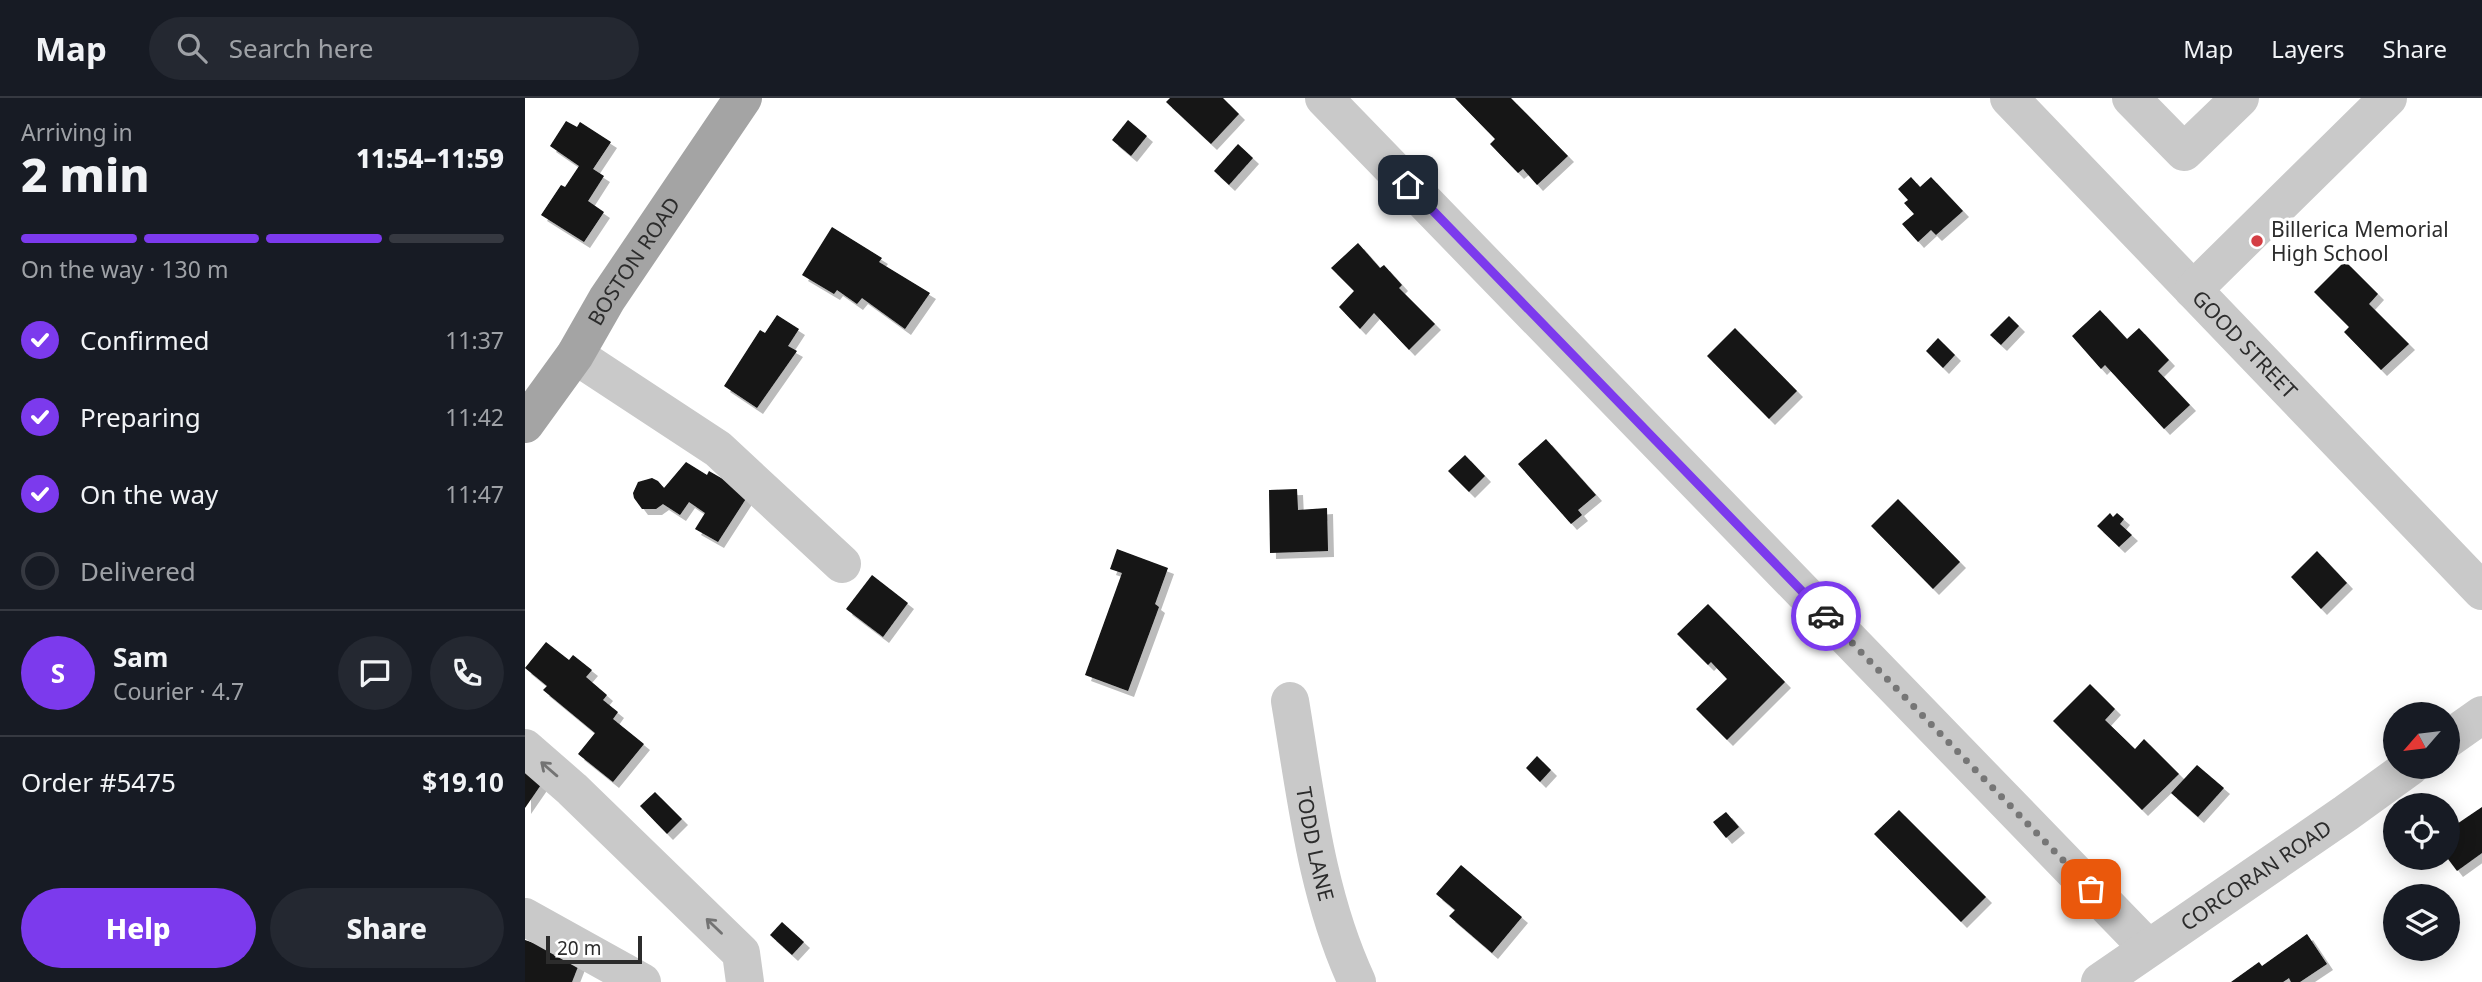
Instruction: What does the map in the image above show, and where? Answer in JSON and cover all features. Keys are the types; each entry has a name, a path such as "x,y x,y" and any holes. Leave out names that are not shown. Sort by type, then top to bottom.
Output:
{"main road":[{"name":"BOSTON ROAD","path":"525,424 575,355 607,299 743,98"}],"street":[{"path":"1324,98 2148,948"},
{"name":"GOOD STREET","path":"2009,98 2482,591"},
{"path":"2131,98 2184,152 2240,98"},
{"path":"2193,290 2388,98"},
{"path":"575,355 718,449 842,564"},
{"name":"TODD LANE","path":"1290,701 1324,894 1333,926 1357,982"},
{"path":"2461,730 2482,715"},
{"path":"525,748 572,789 741,953 745,982"},
{"name":"CORCORAN ROAD","path":"2100,982 2393,779"},
{"path":"525,917 642,982"}],"building":[{"path":"1170,98 1223,98 1239,114 1211,144 1166,102"},
{"path":"1455,98 1511,98 1568,156 1537,185 1523,169 1518,173 1490,144 1495,139"},
{"path":"1128,120 1147,136 1131,156 1112,140"},
{"path":"566,121 577,127 580,122 611,142 593,169 604,176 588,201 604,212 584,242 541,215 561,185 565,187 579,166 550,146"},
{"path":"1238,144 1253,158 1229,185 1214,171"},
{"path":"1911,177 1920,187 1931,177 1963,211 1936,235 1931,230 1918,242 1902,224 1914,214 1904,203 1908,200 1898,189"},
{"path":"832,227 882,258 879,262 930,293 905,329 862,298 857,304 837,290 834,294 802,275"},
{"path":"1358,243 1380,268 1384,265 1402,285 1399,288 1435,324 1409,350 1374,313 1360,329 1339,307 1354,291 1331,268"},
{"path":"2345,261 2378,294 2369,304 2409,344 2381,370 2344,332 2349,327 2314,292"},
{"path":"2100,310 2127,339 2139,328 2169,360 2158,371 2190,405 2164,429 2105,365 2101,369 2072,336"},
{"path":"777,315 799,329 788,346 797,351 757,408 724,386 760,330 765,333"},
{"path":"2009,316 2019,326 2001,345 1990,335"},
{"path":"1735,328 1797,391 1769,419 1707,356"},
{"path":"1938,338 1955,355 1943,368 1926,351"},
{"path":"1546,439 1596,495 1578,510 1582,515 1571,524 1518,464"},
{"path":"1465,455 1485,476 1469,492 1448,471"},
{"path":"686,462 707,475 709,471 749,494 718,542 695,529 705,513 689,502 680,515 663,504 656,509 642,509 634,498 633,493 638,482 652,478 664,488"},
{"path":"1297,489 1298,510 1327,508 1328,551 1270,553 1269,490"},
{"path":"1898,499 1960,562 1933,589 1871,526"},
{"path":"2110,513 2113,517 2117,513 2124,519 2120,524 2132,535 2119,547 2097,526"},
{"path":"1117,549 1168,568 1155,604 1159,607 1128,691 1085,675 1122,573 1110,569"},
{"path":"2317,551 2347,583 2321,609 2291,577"},
{"path":"872,575 908,603 883,637 846,609"},
{"path":"1708,604 1785,682 1727,740 1696,709 1727,679 1711,662 1708,665 1677,634"},
{"path":"546,642 569,660 573,655 592,670 586,677 607,695 603,700 618,712 613,719 644,744 613,782 578,754 595,733 543,690 547,686 525,668"},
{"path":"2090,684 2115,709 2105,720 2135,749 2144,739 2179,774 2142,810 2053,721"},
{"path":"1537,756 1551,770 1540,782 1526,768"},
{"path":"525,761 547,776 525,808"},
{"path":"2197,765 2224,788 2198,817 2171,793"},
{"path":"655,792 682,819 667,834 640,806"},
{"path":"2482,807 2482,853 2460,869 2460,822"},
{"path":"1899,810 1986,897 1961,922 1874,834"},
{"path":"1726,812 1739,827 1726,838 1713,822"},
{"path":"1461,865 1522,917 1492,953 1449,916 1455,910 1436,894"},
{"path":"782,922 804,942 792,955 770,935"},
{"path":"2307,934 2327,964 2300,982 2291,982 2289,978 2283,982 2231,982 2259,962 2262,966"},
{"path":"525,940 581,959 572,982 525,982"}],"way so far":[{"path":"1826,616 2091,889"}],"place":[{"name":"Billerica Memorial High School","path":"2257,241"}],"route":[{"path":"1408,185 1826,616"}]}
